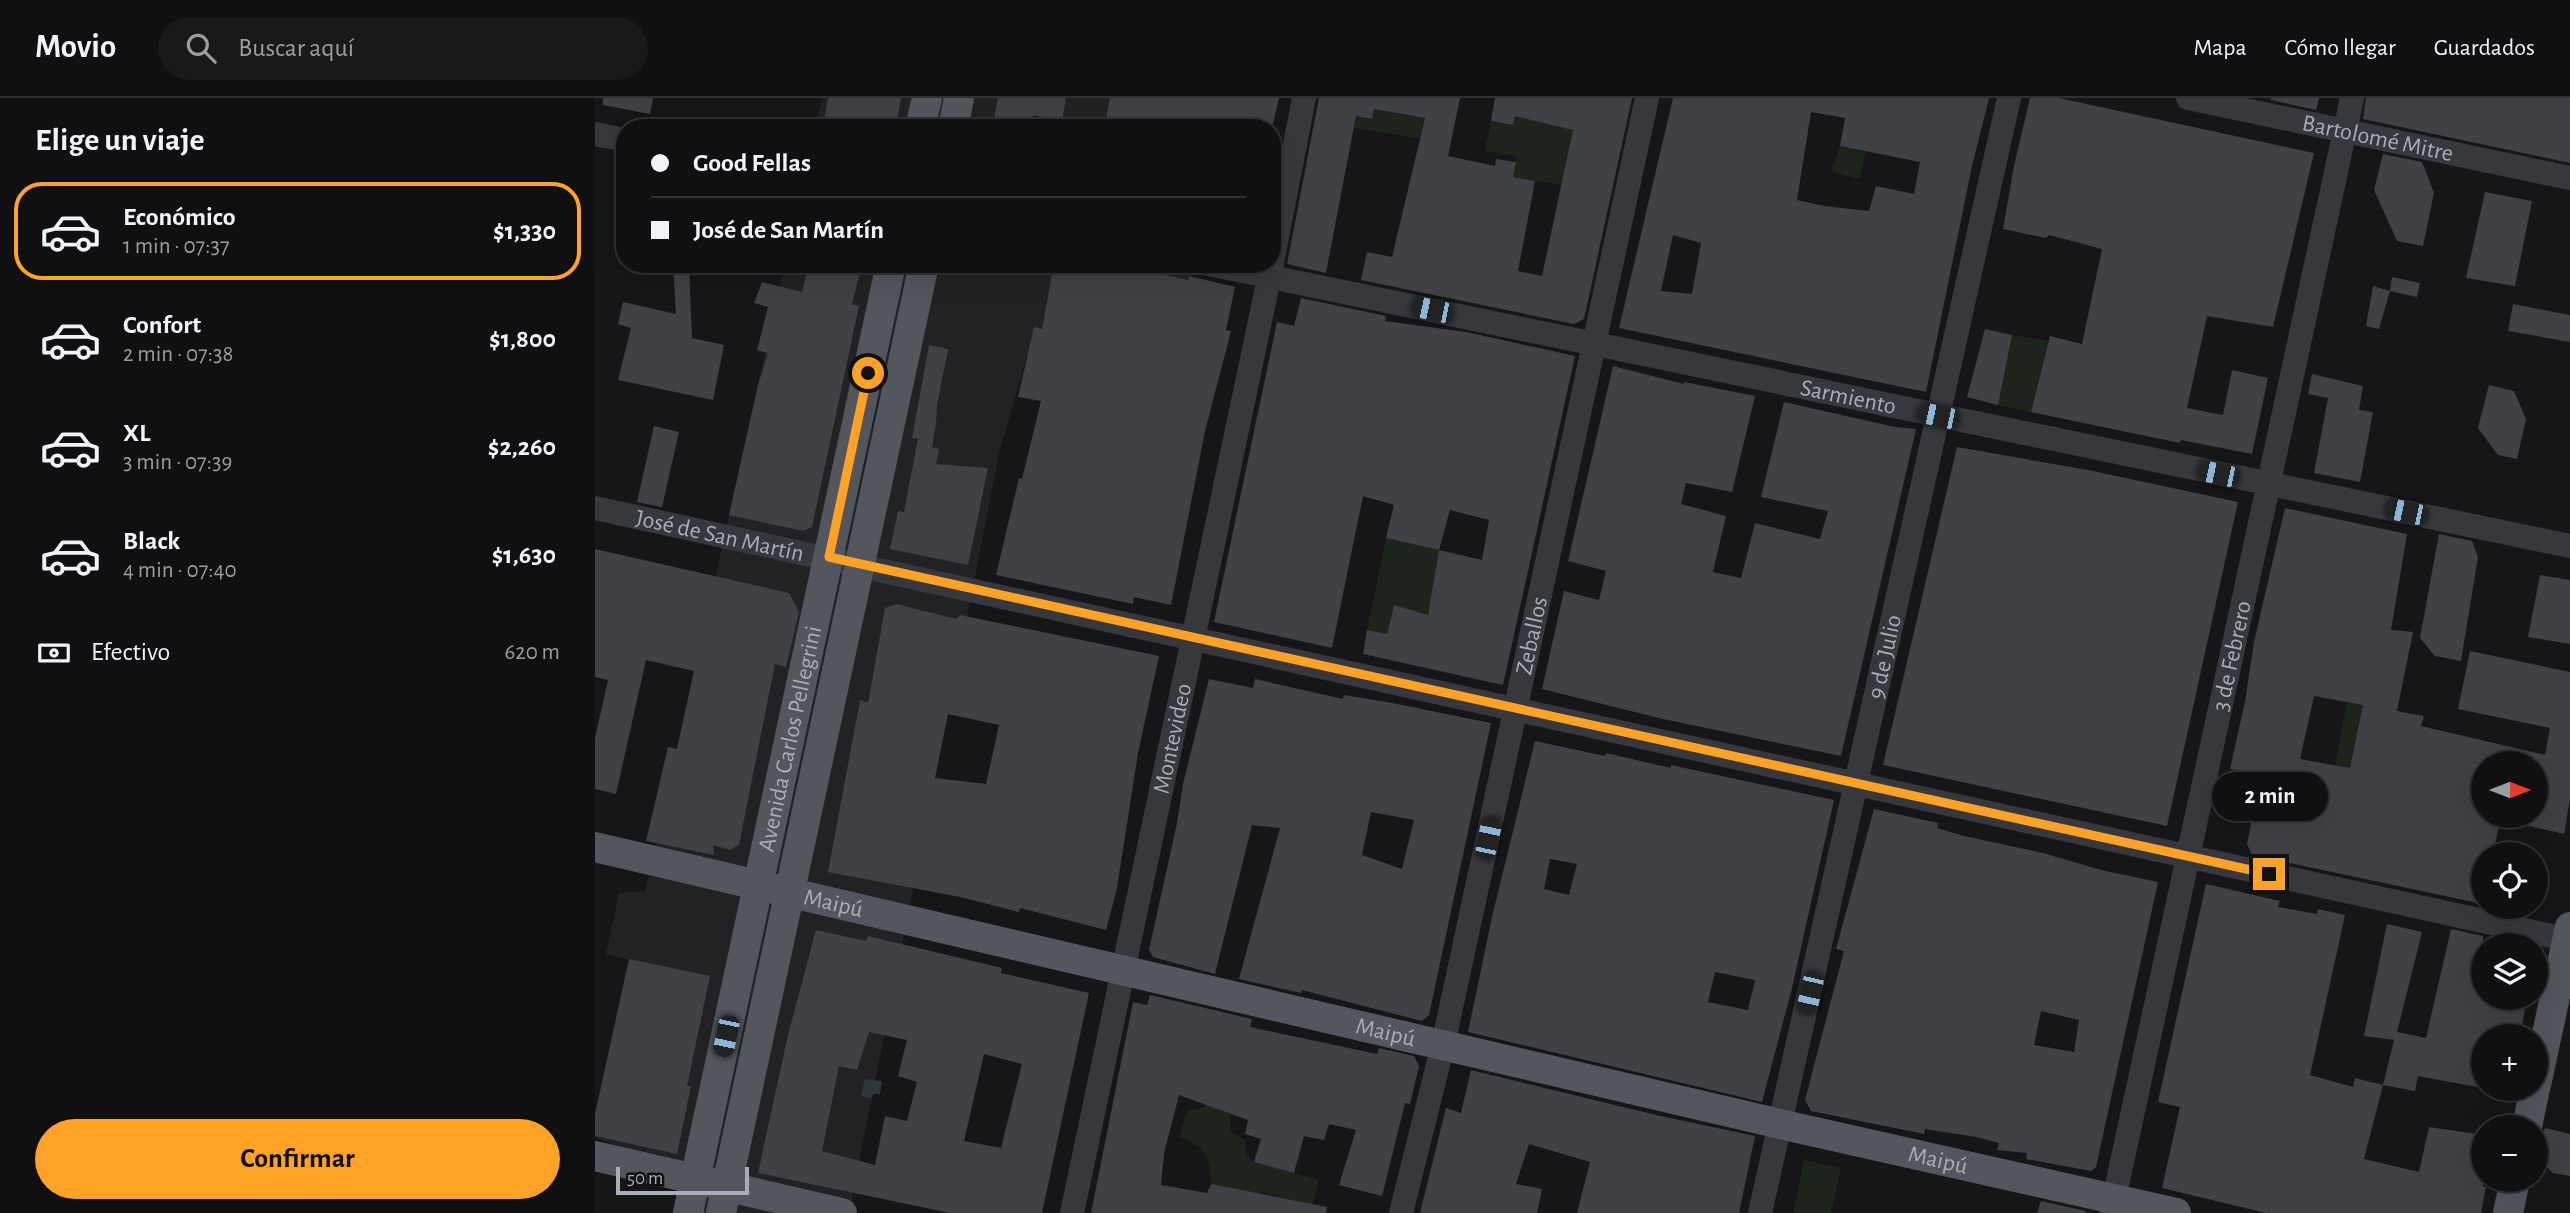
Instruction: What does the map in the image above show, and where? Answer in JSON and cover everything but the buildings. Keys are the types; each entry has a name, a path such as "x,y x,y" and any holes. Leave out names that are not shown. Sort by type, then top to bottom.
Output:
{"main road":[{"path":"922,119 927,98"},
{"path":"955,119 959,98"},
{"name":"Avenida Carlos Pellegrini","path":"688,1213 889,273"},
{"name":"Avenida Carlos Pellegrini","path":"724,1200 922,273"},
{"name":"Maipú","path":"595,847 1780,1124 2112,1206 2176,1213"},
{"path":"2548,1029 2569,935"},
{"path":"595,1156 695,1179 724,1200 842,1213"},
{"path":"2508,1213 2512,1192"}],"street":[{"name":"Montevideo","path":"1281,216 1304,98"},
{"name":"Zeballos","path":"1401,1213 1443,1045 1647,98"},
{"name":"9 de Julio","path":"1761,1213 2009,98"},
{"name":"Bartolomé Mitre","path":"2188,98 2570,178"},
{"name":"3 de Febrero","path":"2112,1206 2352,98"},
{"path":"595,134 616,139"},
{"name":"Sarmiento","path":"1281,270 1594,344 2570,546"},
{"name":"Montevideo","path":"1072,1213 1270,273"},
{"name":"José de San Martín","path":"595,508 2188,856 2569,935"}],"shaded area":[{"path":"822,98 1226,98 1222,119 817,119"},
{"path":"1376,98 1388,112 1425,118 1419,138 1354,128 1356,116 1372,119"},
{"path":"1519,102 1573,129 1562,185 1513,177 1517,156 1485,151 1491,121 1513,125"},
{"path":"1840,146 1866,152 1859,179 1831,172"},
{"path":"783,273 1190,273 1171,364 1033,334 1000,450 849,1213 683,1213 695,1179 595,1137 595,1114 630,960 606,954 619,893 645,891"},
{"path":"2012,335 2048,341 2031,412 1998,405"},
{"path":"1386,538 1439,550 1428,615 1394,606 1387,634 1367,630"},
{"path":"2347,702 2363,705 2350,768 2335,765"},
{"path":"865,1079 882,1081 880,1094 873,1094 872,1098 861,1096"},
{"path":"1212,1101 1217,1109 1230,1114 1230,1131 1245,1140 1246,1153 1254,1162 1319,1180 1312,1206 1262,1192 1256,1213 1237,1190 1211,1184 1204,1153 1195,1144 1179,1138 1187,1111 1201,1108"},
{"path":"1804,1160 1841,1168 1831,1213 1793,1213"}],"route":[{"path":"868,373 829,557 2269,874"}]}
